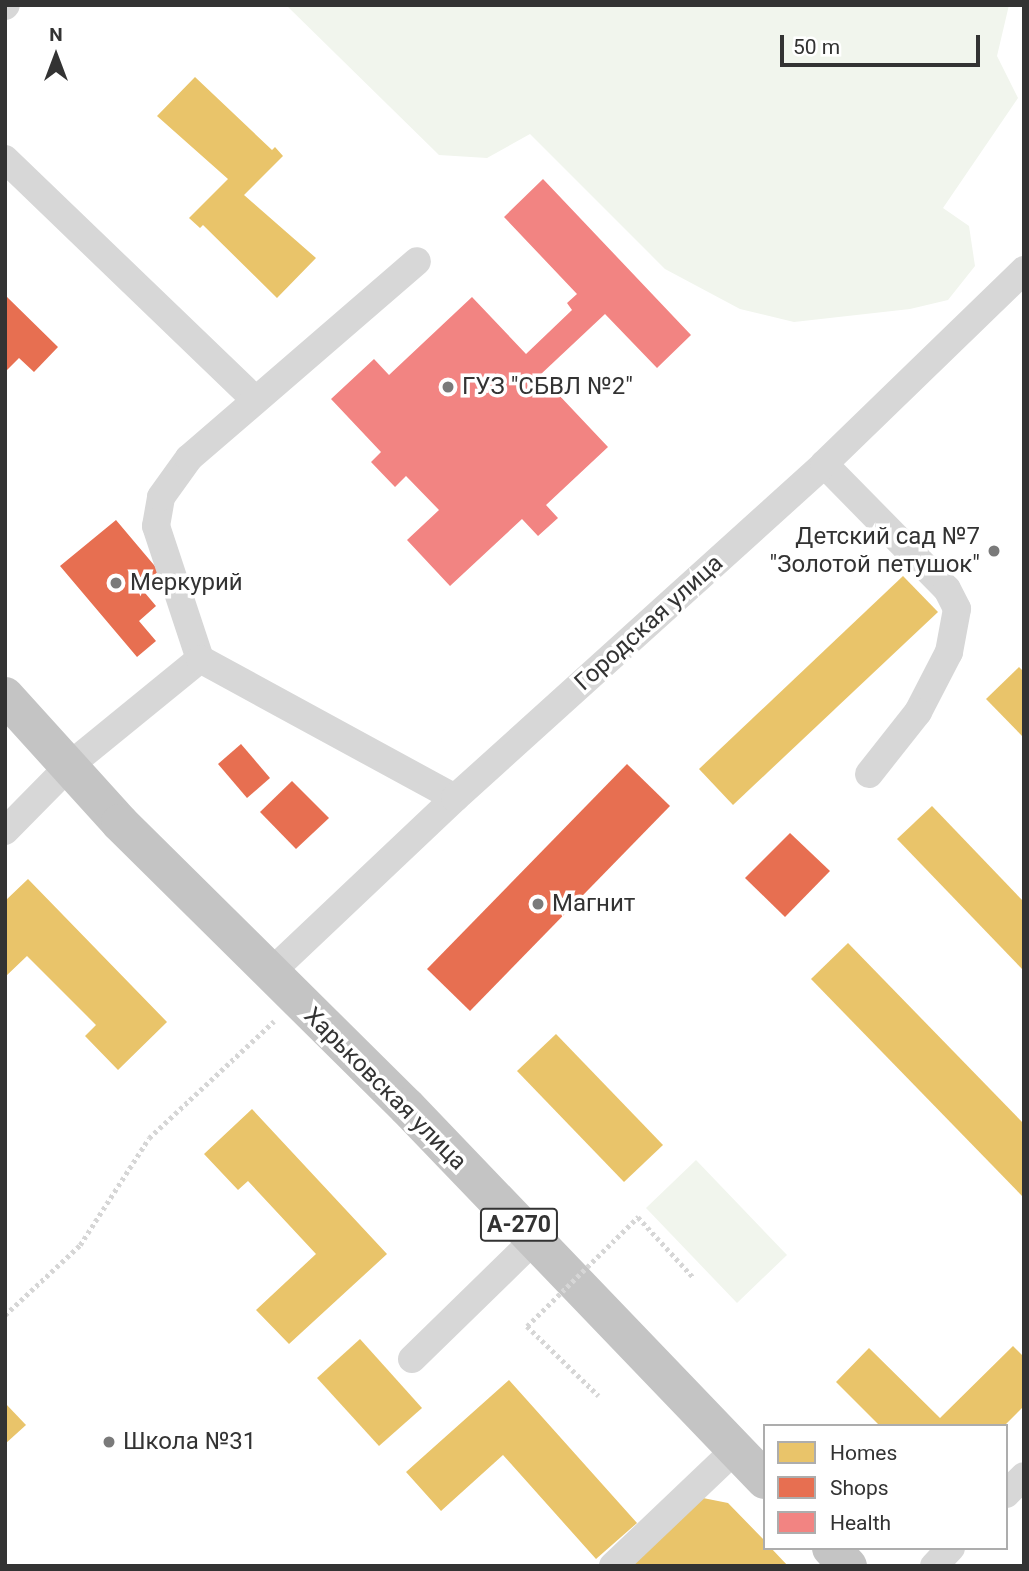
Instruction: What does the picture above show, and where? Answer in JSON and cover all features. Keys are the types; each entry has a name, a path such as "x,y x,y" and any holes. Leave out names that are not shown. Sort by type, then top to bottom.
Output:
{"highway":[{"name":"Харьковская улица","path":"5,696 120,823 296,1001 407,1107 763,1478"},
{"path":"833,1550 848,1566"}],"street":[{"path":"5,159 255,400"},
{"path":"417,261 189,458 161,497 156,526 200,659 455,798"},
{"name":"Городская улица","path":"270,973 455,798 824,464 1024,270"},
{"path":"824,464 947,589 957,609 949,652 918,712 869,774"},
{"path":"5,831 70,765 200,659"},
{"path":"412,1359 534,1240"},
{"path":"613,1566 735,1450"},
{"path":"1008,1492 1024,1476"},
{"path":"934,1566 949,1550"}],"path":[{"path":"5,1315 80,1245 149,1138 296,1001"},
{"path":"599,1396 527,1326 638,1217 693,1277"}],"shaded area":[{"path":"286,5 1009,5 997,56 1018,98 943,208 969,226 975,266 948,300 910,309 794,322 740,309 665,269 530,134 487,158 439,155"},
{"path":"696,1160 787,1255 737,1303 646,1208"}],"building: Homes":[{"path":"195,77 272,150 275,147 283,156 244,195 316,258 277,298 203,225 200,228 189,218 228,179 157,116"},
{"path":"903,576 938,612 733,805 699,769"},
{"path":"1019,667 1024,672 1024,738 986,699"},
{"path":"932,806 1024,902 1024,971 897,839"},
{"path":"28,879 167,1022 118,1070 85,1036 96,1025 27,956 5,977 5,901"},
{"path":"848,943 1024,1124 1024,1198 811,979"},
{"path":"556,1034 663,1145 624,1182 517,1071"},
{"path":"252,1109 387,1254 289,1344 256,1310 316,1254 248,1181 238,1190 204,1154"},
{"path":"360,1339 422,1408 379,1446 317,1378"},
{"path":"1013,1346 1024,1357 1024,1406 1006,1424 878,1424 836,1382 869,1348 940,1418"},
{"path":"509,1380 637,1523 596,1559 503,1455 441,1511 406,1472"},
{"path":"5,1403 26,1425 5,1444"},
{"path":"703,1498 728,1503 763,1539 763,1550 773,1550 788,1566 626,1566"}],"building: Shops":[{"path":"5,295 58,347 34,372 19,358 5,372"},
{"path":"116,520 159,571 140,587 156,606 139,621 156,641 137,657 60,566"},
{"path":"241,744 270,778 247,798 218,764"},
{"path":"627,764 670,806 470,1011 427,969"},
{"path":"292,781 329,818 296,849 260,812"},
{"path":"790,833 830,871 785,917 745,878"}],"building: Health":[{"name":"ГУЗ \"СБВЛ №2\"","path":"543,179 691,335 657,368 605,314 540,375 608,447 546,505 558,518 538,536 522,519 450,586 407,540 439,510 406,476 395,487 371,462 381,452 331,399 374,359 389,375 472,297 526,354 572,310 567,303 577,294 504,217"}],"place":[{"name":"ГУЗ \"СБВЛ №2\"","path":"448,387"},
{"name":"Детский сад №7 \"Золотой петушок\"","path":"994,551"},
{"name":"Меркурий","path":"116,583"},
{"name":"Магнит","path":"538,904"},
{"name":"Школа №31","path":"109,1442"}]}
